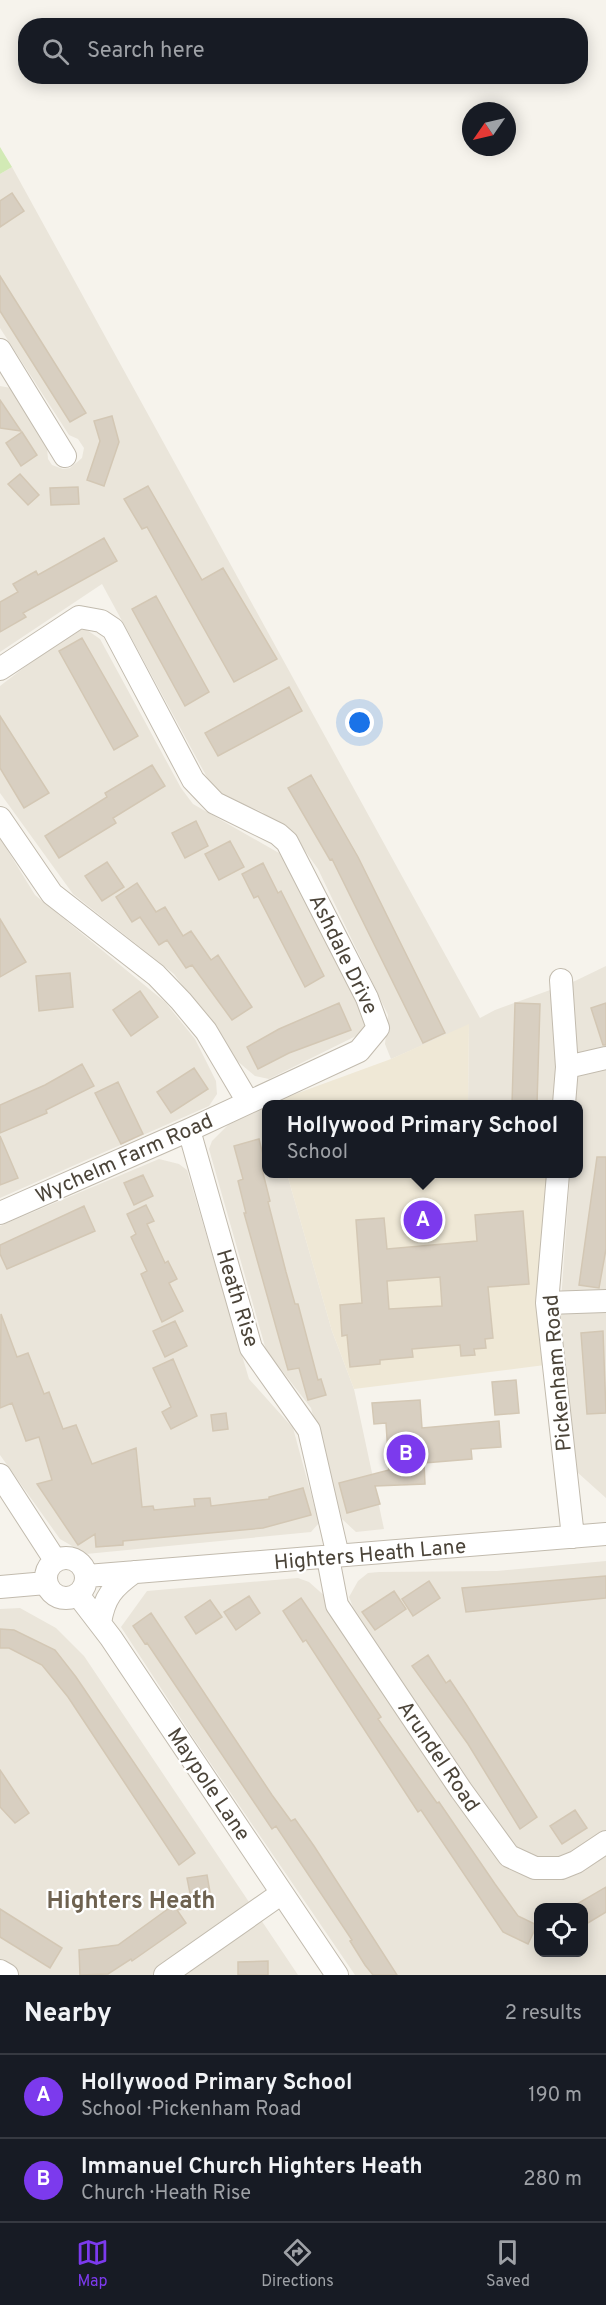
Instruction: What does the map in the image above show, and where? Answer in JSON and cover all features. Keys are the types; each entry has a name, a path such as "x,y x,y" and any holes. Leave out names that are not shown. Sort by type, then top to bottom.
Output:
{"street":[{"path":"3,361 65,456"},
{"name":"Ashdale Drive","path":"0,669 69,621 79,617 101,621 113,629 193,780 204,794 215,803 278,834 287,842 367,998 378,1028 358,1051 248,1102"},
{"path":"0,818 52,894 156,975 181,1000 206,1032 248,1102"},
{"path":"561,980 567,1068 564,1100"},
{"path":"567,1068 606,1058"},
{"name":"Wychelm Farm Road","path":"0,1213 189,1131 248,1102"},
{"name":"Heath Rise","path":"189,1131 251,1348 256,1360 309,1430 333,1557"},
{"name":"Pickenham Road","path":"558,1178 547,1303 573,1537"},
{"path":"547,1303 606,1301"},
{"path":"0,1475 56,1560"},
{"name":"Highters Heath Lane","path":"82,1585 134,1572 606,1534"},
{"name":"Arundel Road","path":"333,1557 338,1605 461,1790 509,1856 535,1868 561,1868 576,1862 606,1842"},
{"path":"62,1558 75,1560 85,1569 82,1585 72,1598 53,1594 46,1583 47,1570 56,1560 62,1558"},
{"path":"100,1623 102,1609 114,1587 134,1572"},
{"path":"0,1587 46,1583"},
{"name":"Maypole Lane","path":"82,1585 100,1623 337,1975"},
{"path":"165,1975 282,1893"},
{"path":"0,1971 7,1975"}],"shaded area":[{"path":"12,167 480,1018 495,1010 575,981 606,966 606,1498 577,1472 560,1315 570,1178 583,1178 583,1100 468,1100 469,1025 391,1059 385,1044 388,1015 318,869 298,841 262,812 218,793 209,781 102,584 0,652 0,386 11,388 47,447 48,459 52,465 63,469 70,468 82,458 84,448 78,439 69,435 0,328 0,174"},
{"path":"73,630 87,630 100,639 181,788 193,804 279,853 295,878 361,1010 365,1026 356,1036 269,1079 255,1076 236,1060 174,974 73,894 0,793 0,686"},
{"path":"0,838 35,895 165,1002 195,1039 216,1081 217,1094 209,1106 0,1198"},
{"path":"469,1024 468,1100 279,1100 391,1059"},
{"path":"262,1107 262,1178 288,1178 332,1331 354,1389 384,1529 356,1532 342,1519 311,1408 266,1350 209,1149 212,1141 230,1123"},
{"path":"159,1159 179,1164 187,1170 249,1379 293,1428 319,1523 311,1532 86,1554 60,1539 0,1455 0,1226"},
{"path":"288,1178 549,1178 545,1365 354,1389 332,1331"},
{"path":"606,1561 606,1975 355,1975 194,1739 121,1627 147,1591 298,1578 309,1582 327,1598 421,1748 438,1735 353,1607 349,1597 358,1581 368,1573 497,1571"},
{"path":"20,1608 56,1628 84,1656 298,1975 0,1975 0,1609"}],"green space":[{"path":"0,147 12,167 0,174"}],"building":[{"path":"12,193 24,211 0,227 0,201"},
{"path":"0,276 86,413 70,422 0,311"},
{"path":"0,400 21,431 0,428"},
{"path":"112,416 119,442 104,486 87,480 100,441 94,421"},
{"path":"22,432 37,455 21,466 6,443"},
{"path":"20,474 39,495 28,505 8,484"},
{"path":"148,486 202,580 223,568 277,659 234,682 147,527 142,529 124,499"},
{"path":"78,487 79,504 51,505 50,488"},
{"path":"104,538 117,561 23,613 26,617 0,632 0,602 18,592 13,584 36,571 38,575"},
{"path":"156,596 209,692 185,706 132,609"},
{"path":"82,638 138,736 114,750 59,651"},
{"path":"289,687 302,711 218,756 205,733"},
{"path":"0,716 49,793 24,808 0,768"},
{"path":"152,765 165,786 113,818 116,823 59,858 45,836 107,797 105,793"},
{"path":"311,775 358,857 445,1033 423,1043 332,859 330,860 288,788"},
{"path":"196,821 208,846 185,858 172,833"},
{"path":"230,841 244,867 219,880 205,854"},
{"path":"107,862 124,887 102,901 85,876"},
{"path":"263,863 278,893 281,891 324,976 305,987 258,896 254,898 242,874"},
{"path":"137,883 156,912 165,907 183,936 191,931 211,960 218,955 252,1007 232,1020 192,965 186,968 167,940 159,945 140,917 132,922 116,897"},
{"path":"0,919 26,962 0,977"},
{"path":"70,973 73,1007 39,1011 36,976"},
{"path":"140,991 158,1017 131,1036 113,1010"},
{"path":"339,1003 351,1030 289,1053 258,1069 247,1047 279,1029"},
{"path":"515,1003 540,1004 537,1100 512,1100"},
{"path":"606,1003 606,1045 603,1045 591,1008"},
{"path":"82,1064 94,1086 46,1110 47,1113 0,1133 0,1105 45,1085"},
{"path":"194,1068 208,1089 171,1113 157,1092"},
{"path":"118,1082 143,1134 121,1144 95,1093"},
{"path":"0,1136 18,1178 0,1185"},
{"path":"259,1139 262,1151 262,1178 264,1178 286,1272 295,1304 298,1304 318,1380 321,1379 326,1395 308,1400 299,1368 288,1370 244,1213 246,1213 238,1181 243,1179 234,1146"},
{"path":"597,1157 606,1157 606,1249 599,1288 579,1285"},
{"path":"143,1175 153,1196 134,1205 124,1183"},
{"path":"146,1205 154,1221 147,1224 165,1263 168,1261 177,1279 169,1283 183,1311 162,1322 141,1274 147,1271 131,1237 136,1234 127,1214"},
{"path":"84,1206 95,1231 7,1269 0,1254 0,1245"},
{"path":"523,1211 529,1284 488,1287 493,1338 485,1339 486,1348 474,1349 475,1355 461,1356 460,1345 412,1349 413,1357 380,1360 380,1364 350,1367 347,1335 342,1336 340,1305 362,1303 356,1220 384,1218 387,1249 477,1241 475,1215","holes":["440,1277 442,1306 389,1309 387,1281"]},
{"path":"1,1314 17,1357 28,1353 44,1394 49,1392 63,1429 76,1425 92,1464 136,1448 142,1507 153,1506 154,1510 195,1506 194,1499 210,1498 211,1506 269,1499 269,1497 303,1488 311,1515 263,1528 123,1541 123,1545 96,1547 95,1534 78,1545 37,1484 52,1480 39,1437 26,1441 12,1403 0,1408"},
{"path":"175,1321 187,1346 165,1357 153,1331"},
{"path":"603,1331 606,1413 587,1414 581,1333"},
{"path":"173,1359 197,1416 171,1429 162,1412 171,1407 153,1368"},
{"path":"516,1380 519,1413 495,1415 492,1382"},
{"path":"420,1400 422,1428 499,1421 501,1447 471,1449 472,1459 424,1463 425,1484 375,1486 380,1504 347,1513 339,1483 389,1470 386,1423 374,1424 372,1403"},
{"path":"226,1413 228,1429 213,1431 211,1415"},
{"path":"606,1576 606,1598 466,1612 462,1588"},
{"path":"429,1581 440,1598 413,1616 402,1599"},
{"path":"394,1591 406,1609 375,1630 362,1612"},
{"path":"249,1596 260,1613 236,1630 224,1612"},
{"path":"301,1598 381,1717 378,1719 437,1803 439,1802 518,1916 534,1924 534,1931 528,1944 503,1932 421,1810 418,1812 306,1640 303,1642 283,1611"},
{"path":"210,1600 222,1617 196,1634 185,1617"},
{"path":"151,1613 272,1795 291,1821 295,1819 314,1846 397,1975 373,1975 365,1965 350,1941 352,1940 276,1826 272,1829 147,1643 145,1644 133,1626"},
{"path":"0,1629 14,1630 55,1650 76,1677 195,1853 179,1865 68,1697 42,1665 9,1648 0,1648"},
{"path":"428,1655 446,1683 450,1680 537,1817 520,1829 468,1744 412,1666"},
{"path":"0,1770 29,1813 15,1823 0,1807"},
{"path":"575,1810 587,1828 562,1844 550,1826"},
{"path":"207,1875 212,1904 177,1910 186,1923 132,1961 131,1959 108,1974 80,1975 79,1950 118,1945 190,1893 187,1878"},
{"path":"606,1887 606,1912 588,1923 588,1903 579,1903"},
{"path":"0,1909 62,1948 50,1968 0,1937"},
{"path":"268,1961 268,1975 238,1975 238,1962"}],"place":[{"name":"Hollywood Primary School","path":"423,1220"},
{"name":"Immanuel Church Highters Heath","path":"406,1454"}],"district":[{"name":"Highters Heath","path":"131,1900"}]}
